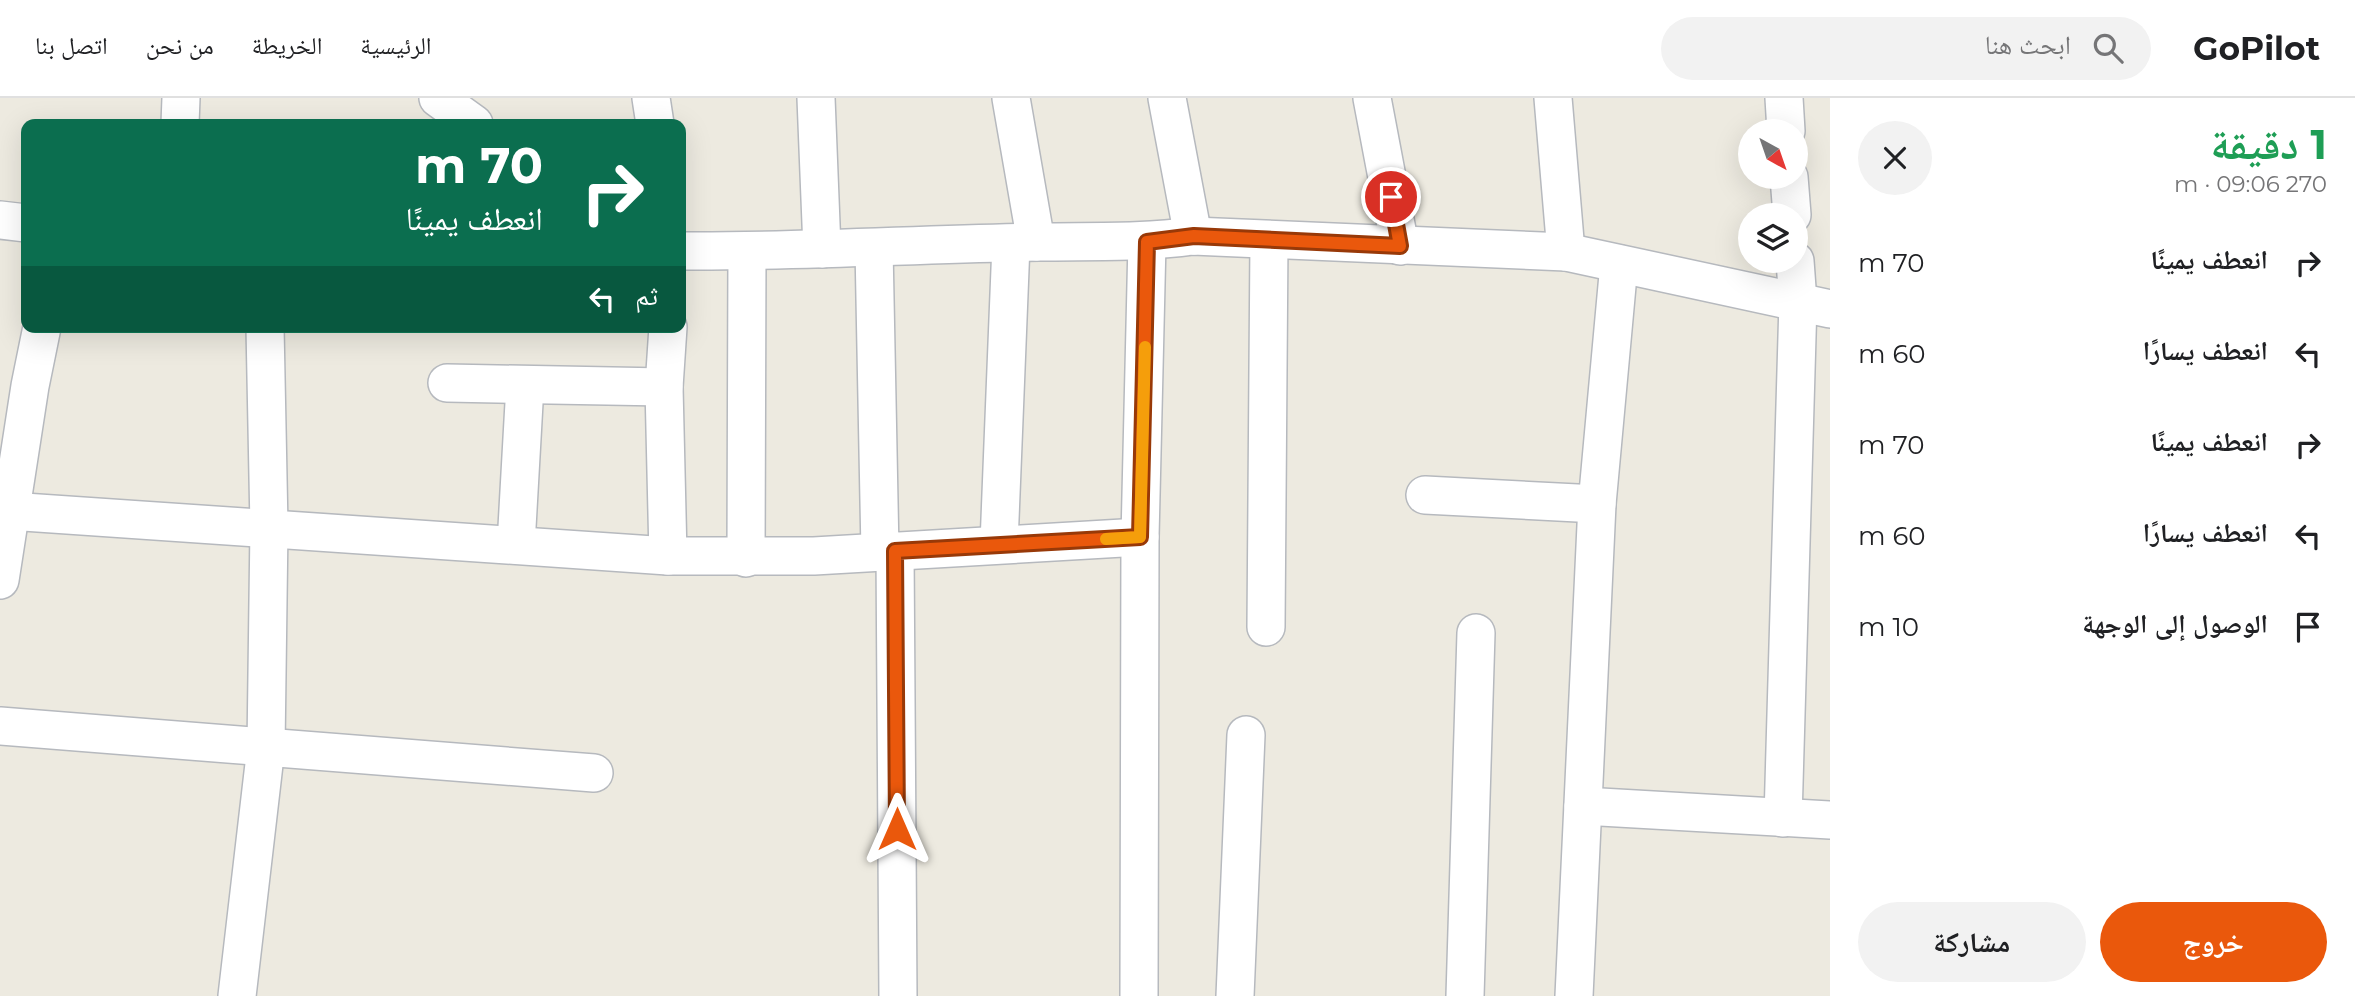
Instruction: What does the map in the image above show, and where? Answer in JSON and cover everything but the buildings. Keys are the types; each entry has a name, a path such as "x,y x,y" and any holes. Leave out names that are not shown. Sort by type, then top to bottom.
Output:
{"street":[{"path":"180,119 181,98"},
{"path":"438,98 467,119"},
{"path":"651,98 654,119"},
{"path":"816,98 822,250"},
{"path":"999,544 1024,243 1011,98"},
{"path":"1167,98 1194,236"},
{"path":"1372,98 1400,246"},
{"path":"1553,98 1566,252"},
{"path":"1784,98 1785,119"},
{"path":"0,220 21,222"},
{"path":"686,251 747,252 1147,242 1194,236 1566,252 1814,305"},
{"path":"1266,627 1269,240"},
{"path":"1139,996 1140,537 1147,242"},
{"path":"874,248 887,552 898,996"},
{"path":"746,558 747,252"},
{"path":"1574,996 1597,504 1619,264"},
{"path":"1783,818 1814,305 1800,273"},
{"path":"0,580 9,511 41,333"},
{"path":"237,996 266,747 269,527 265,333"},
{"path":"668,333 664,387 668,556"},
{"path":"447,383 664,387"},
{"path":"516,545 525,385"},
{"path":"1425,495 1597,504"},
{"path":"9,511 668,556 746,558 1140,537"},
{"path":"1465,996 1476,633"},
{"path":"0,726 594,773"},
{"path":"1235,996 1246,735"},
{"path":"1583,806 1830,820"}],"slow traffic":[{"path":"1106,539 1140,537 1145,347"}],"route":[{"path":"897,829 895,551 1140,537 1147,242 1194,236 1400,246 1391,197"}]}
